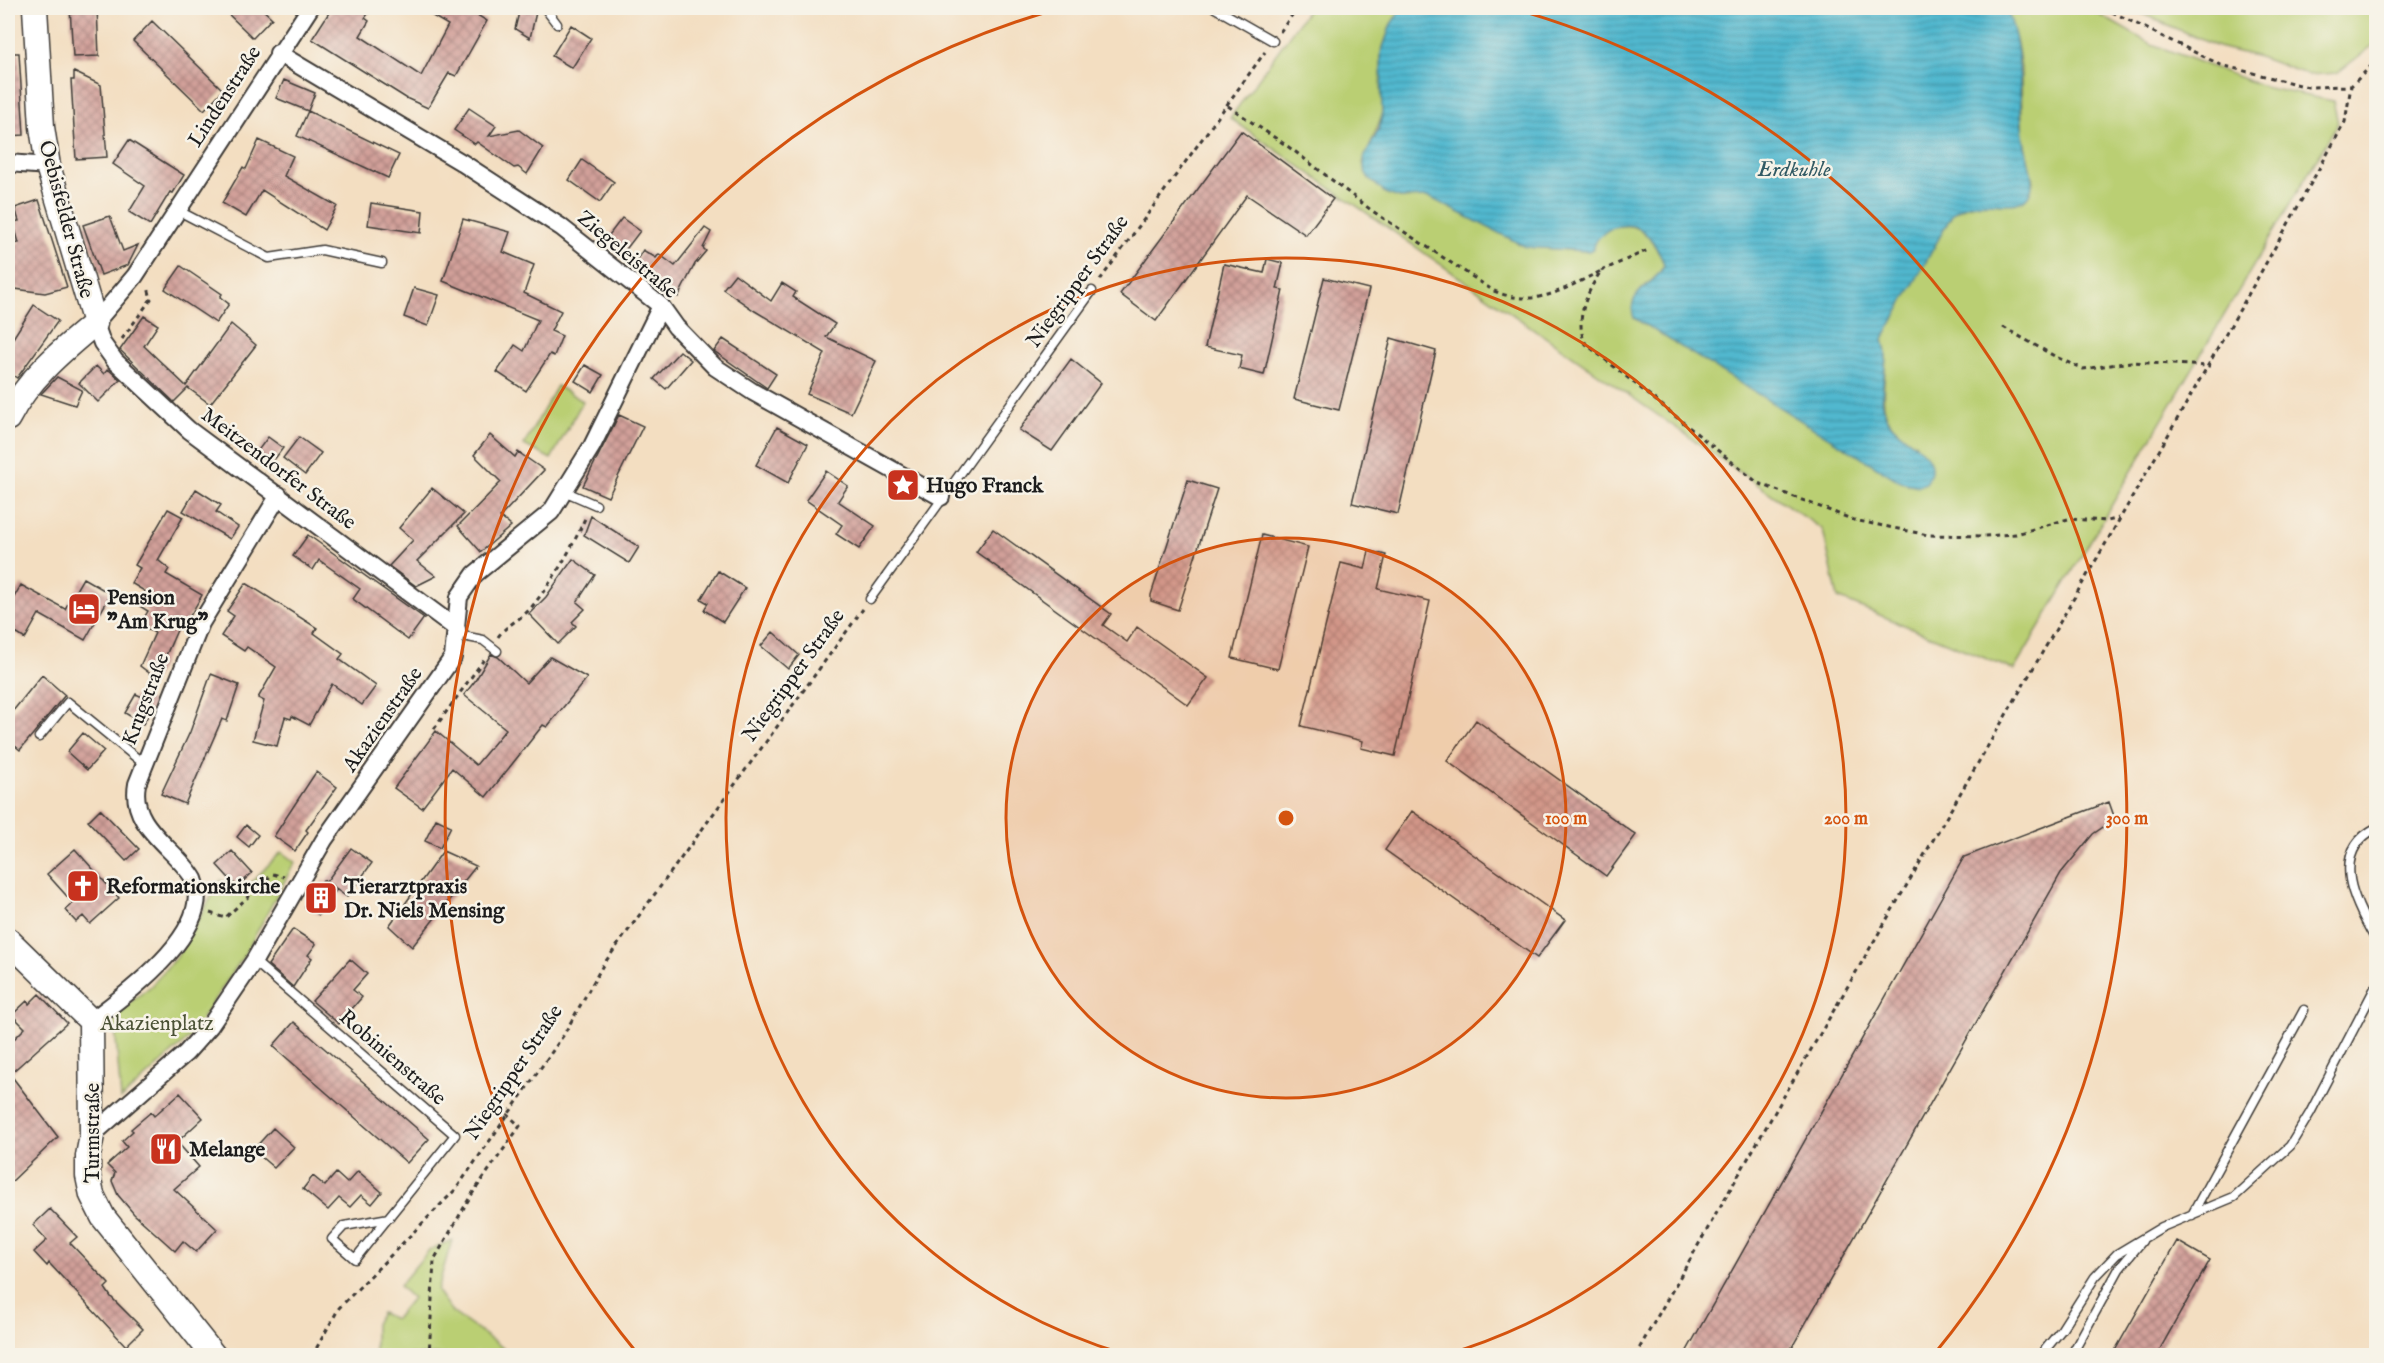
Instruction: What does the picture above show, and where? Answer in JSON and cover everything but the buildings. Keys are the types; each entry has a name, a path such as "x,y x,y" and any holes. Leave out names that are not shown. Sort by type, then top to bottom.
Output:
{"street":[{"name":"Oebisfelder Straße","path":"35,8 42,127 48,166 94,323"},
{"name":"Lindenstraße","path":"94,323 135,276 278,53 310,8"},
{"name":"Ziegeleistraße","path":"278,53 461,162 561,227 661,306 676,327 715,368 753,392 941,497"},
{"path":"8,163 48,166"},
{"name":"Akazienstraße","path":"93,1136 192,1046 254,961 324,840 453,657 458,629 459,597 475,574 551,512 592,446 661,306"},
{"path":"8,418 17,401 42,369 94,323"},
{"name":"Meitzendorfer Straße","path":"94,323 102,343 123,369 189,430 458,629"},
{"name":"Krugstraße","path":"195,908 197,890 191,874 138,812 135,795 144,764 201,623 279,495"},
{"path":"8,940 92,1021 156,969 176,943 195,908"},
{"name":"Turmstraße","path":"92,1021 93,1136 88,1156 88,1176 99,1210 214,1356"}],"lane":[{"path":"545,8 557,24"},
{"path":"1215,8 1273,41"},
{"path":"177,210 269,258 322,249 382,263"},
{"name":"Niegripper Straße","path":"870,599 941,497 1092,291"},
{"path":"564,490 594,504"},
{"path":"458,629 468,637 483,640 495,650"},
{"name":"Krugstraße","path":"39,737 68,702 144,764"},
{"path":"2376,828 2355,845 2349,866 2354,894 2376,940"},
{"name":"Robinienstraße","path":"254,961 455,1136 389,1218 355,1259 332,1239 344,1226 389,1218"},
{"path":"2042,1355 2109,1262 2134,1242 2162,1227 2234,1197 2290,1146 2310,1113 2376,986"},
{"path":"2192,1215 2304,1010"},
{"path":"2071,1356 2124,1262 2142,1241 2162,1227"}],"path":[{"name":"Niegripper Straße","path":"1092,291 1297,8"},
{"path":"2104,8 2221,65 2308,87 2351,86"},
{"path":"1635,1356 2119,518 2210,366 2346,122 2351,86 2376,61"},
{"path":"1227,106 1293,150 1371,210 1494,291 1511,297 1533,299 1648,250"},
{"path":"1601,271 1588,295 1582,315 1581,330 1586,344 1739,470 1764,487 1812,502 1867,525 1928,535 2000,536 2032,531 2068,519 2108,521 2119,518"},
{"path":"2003,327 2056,357 2083,369 2131,362 2210,366"},
{"path":"434,729 495,650 503,630 526,613 544,592 594,504"},
{"name":"Niegripper Straße","path":"312,1356 339,1308 456,1189 563,1036 603,965 870,599"},
{"path":"195,908 225,918 273,874 301,880"},
{"path":"429,1356 434,1260 470,1197 520,1126 507,1114"}],"green space":[{"path":"1309,8 1402,8 1391,24 1381,53 1382,116 1363,163 1368,177 1385,193 1400,198 1429,196 1526,247 1584,251 1594,245 1596,239 1605,230 1619,226 1639,229 1654,245 1664,265 1655,278 1639,292 1634,307 1634,318 1908,485 1916,444 1893,427 1884,407 1886,357 1883,338 1953,213 1970,205 2022,201 2033,182 2022,131 2021,68 2017,44 2006,8 2088,8 2149,43 2268,88 2333,101 2338,123 2014,670 1838,598 1823,530 1230,118"},
{"path":"2129,8 2376,8 2376,43 2337,73 2309,75 2259,57 2218,47"},
{"path":"557,386 583,401 551,459 524,445"},
{"name":"Akazienplatz","path":"281,852 295,862 245,954 189,1038 121,1099 114,1015 151,986 177,956 221,880 242,892"},
{"path":"452,1240 437,1291 452,1312 513,1355 375,1355 375,1324 381,1313 395,1319 412,1298 399,1286 429,1250"}],"water":[{"name":"Erdkuhle","path":"1402,8 1733,8 1744,11 1761,8 2006,8 2016,40 2021,117 2032,179 2031,191 2024,200 2017,203 1972,204 1953,213 1883,339 1886,356 1882,397 1885,413 1894,428 1919,448 1931,463 1931,473 1926,483 1918,486 1901,482 1634,318 1633,301 1664,265 1655,245 1640,229 1626,225 1612,228 1600,236 1594,248 1589,251 1526,247 1429,197 1400,198 1385,193 1368,177 1364,169 1364,158 1379,129 1382,116 1381,53 1391,24"}],"place":[{"name":"Hugo Franck","path":"903,485"},
{"name":"Pension \"Am Krug\"","path":"84,609"},
{"name":"Reformationskirche","path":"83,886"},
{"name":"Tierarztpraxis Dr. Niels Mensing","path":"321,898"},
{"name":"Melange","path":"166,1149"}]}
